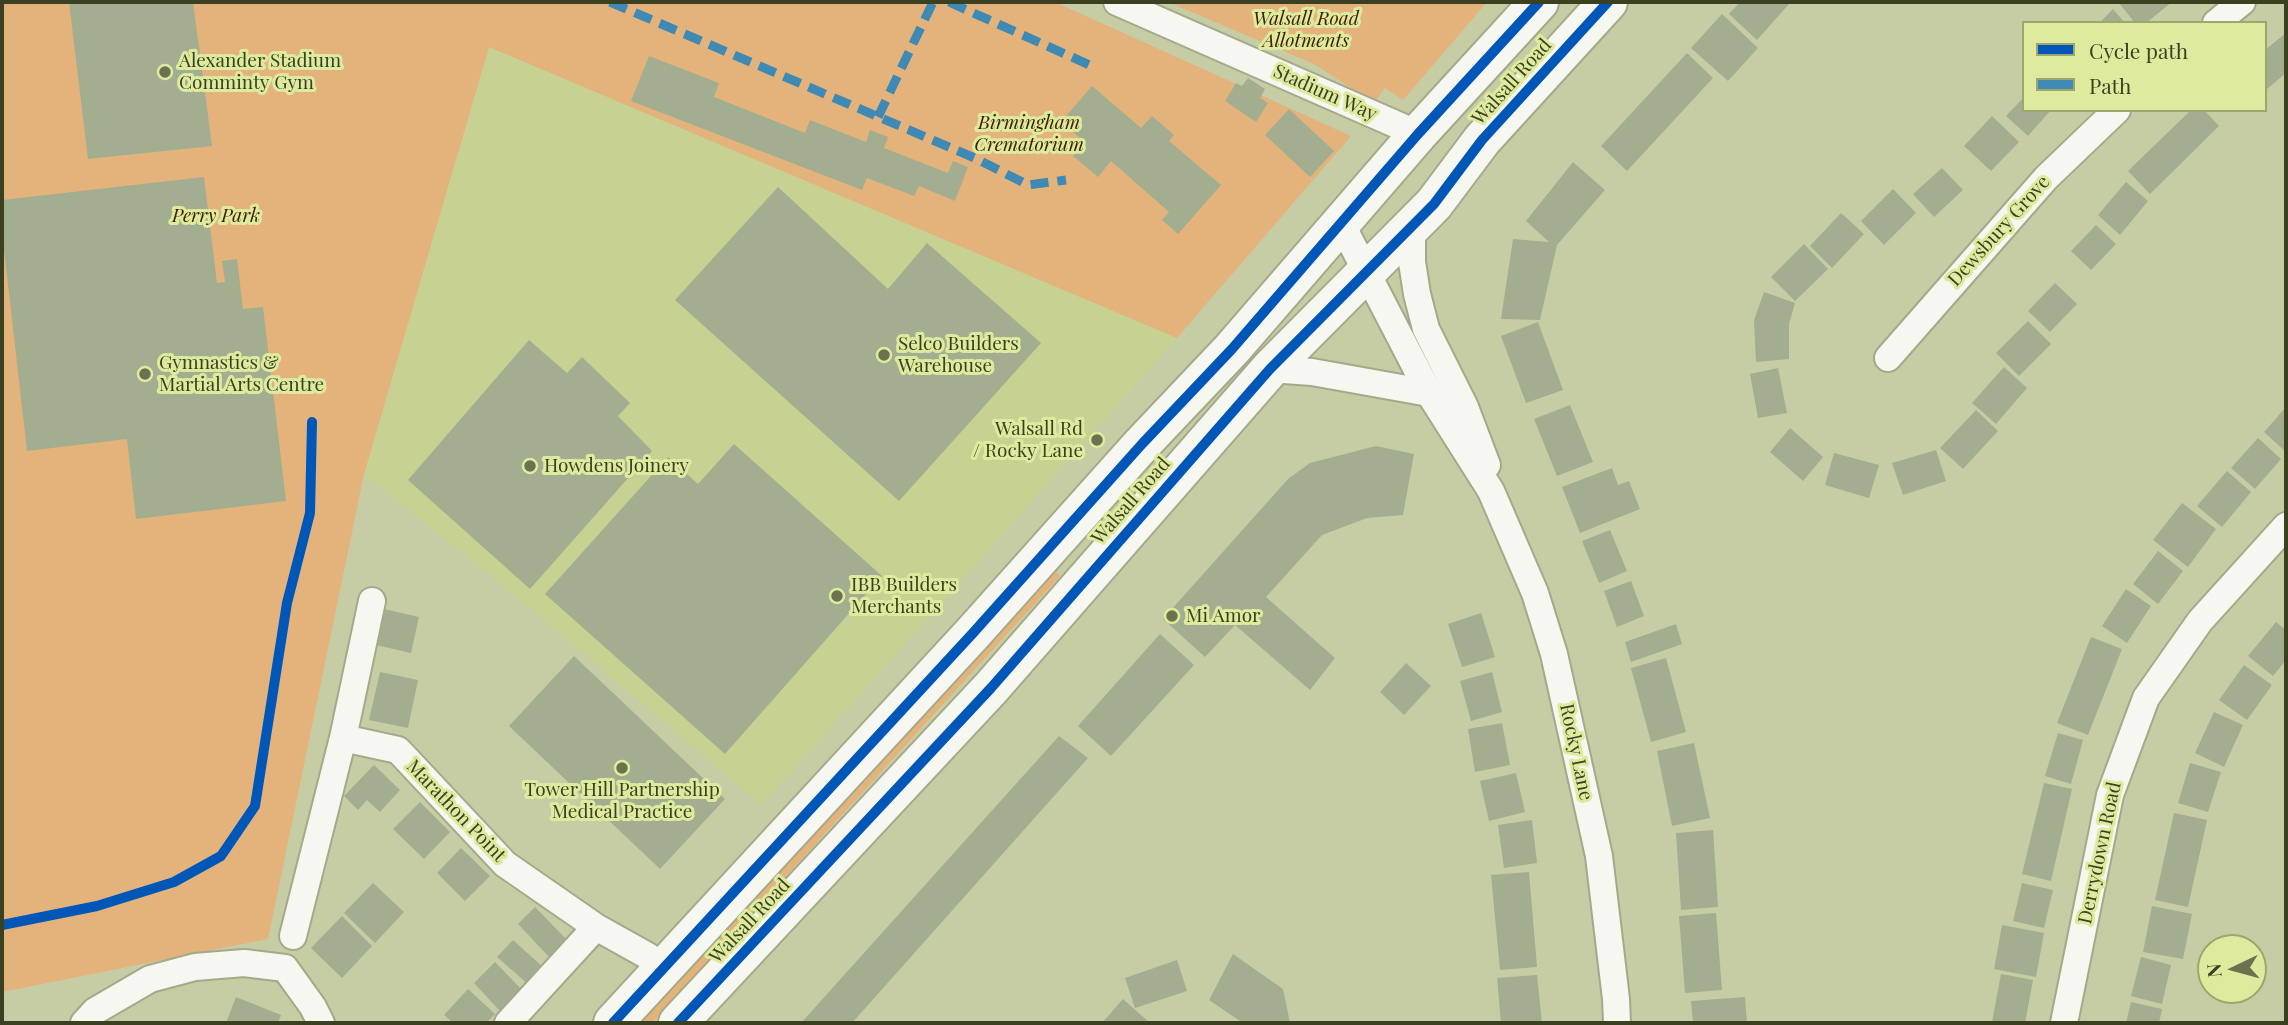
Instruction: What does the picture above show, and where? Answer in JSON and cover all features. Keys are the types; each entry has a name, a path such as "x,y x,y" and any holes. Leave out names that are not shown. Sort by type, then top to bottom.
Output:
{"highway":[{"name":"Walsall Road","path":"614,1023 964,643 1142,444 1232,349 1418,134 1539,2"},
{"name":"Walsall Road","path":"678,1023 991,688 1269,369 1434,204 1482,140 1608,2"},
{"path":"1418,134 1445,146 1482,140"}],"street":[{"name":"Stadium Way","path":"1116,2 1418,134"},
{"path":"2218,21 2242,2"},
{"name":"Dewsbury Grove","path":"1888,358 2046,178 2115,112"},
{"name":"Rocky Lane","path":"1341,223 1429,393 1491,491 1535,593 1554,654 1599,856 1617,1023"},
{"name":"Rocky Lane","path":"1412,228 1412,262 1426,329 1465,407 1486,458 1491,491"},
{"path":"1269,369 1312,372 1429,393"},
{"name":"Derrydown Road","path":"2064,1023 2110,795 2146,698 2200,621 2286,526"},
{"path":"293,936 343,738 372,601"},
{"name":"Marathon Point","path":"343,738 398,750 505,864 596,926 648,956"},
{"path":"508,1023 596,926"},
{"path":"84,1023 95,1011 150,979 195,967 244,963 285,968 321,1023"}],"shaded area":[{"path":"489,47 1177,338 762,805 512,593 364,474"}],"green space":[{"name":"Perry Park","path":"2,2 1055,2 1351,136 1177,338 489,47 364,474 268,939 2,992"},
{"name":"Walsall Road Allotments","path":"1168,2 1487,2 1403,100 1385,88 1374,103 1314,64"},
{"path":"1049,566 1060,576 652,1023 634,1023"}],"building":[{"path":"69,2 193,2 212,146 88,159"},
{"path":"1740,2 1789,4 1757,40 1729,14"},
{"path":"2172,2 2148,21 2133,21 2119,3"},
{"path":"2113,9 2123,21 2101,21"},
{"path":"1722,14 1758,48 1728,81 1691,48"},
{"path":"2286,33 2286,73 2267,89 2267,48"},
{"path":"1687,53 1713,78 1627,171 1601,146"},
{"path":"649,56 719,83 714,97 805,133 810,120 866,142 870,130 888,137 884,148 948,173 953,161 968,167 955,201 919,186 914,196 867,178 862,190 631,101"},
{"path":"1248,78 1265,89 1260,98 1268,103 1256,122 1225,101 1236,83 1242,86"},
{"path":"1092,86 1141,128 1152,116 1174,135 1169,141 1221,185 1178,234 1162,220 1169,212 1111,161 1098,177 1073,156 1085,142 1061,122"},
{"path":"2022,99 2022,112 2049,112 2028,136 2006,116"},
{"path":"1289,109 1334,151 1310,177 1265,135"},
{"path":"2189,112 2206,112 2219,126 2150,194 2128,171"},
{"path":"1992,116 2019,142 1991,171 1964,146"},
{"path":"1573,162 1605,190 1557,245 1540,320 1501,319 1513,239 1549,242 1526,221"},
{"path":"1942,168 1963,190 1934,217 1913,194"},
{"name":"Gymnastics & Martial Arts Centre","path":"204,177 217,283 225,282 222,261 237,259 243,309 263,307 286,501 136,519 127,439 27,451 2,232 2,200"},
{"path":"2126,182 2148,201 2120,235 2098,215"},
{"name":"Selco Builders Warehouse","path":"778,187 888,289 927,243 1041,343 899,501 675,300"},
{"path":"1893,189 1916,213 1884,245 1861,221"},
{"path":"1841,213 1864,234 1832,268 1810,246"},
{"path":"2096,225 2116,244 2091,270 2071,251"},
{"path":"1804,244 1828,269 1795,301 1771,277"},
{"path":"2055,283 2077,304 2050,332 2028,311"},
{"path":"1764,292 1795,303 1789,324 1789,359 1756,362 1754,320"},
{"path":"2028,321 2051,344 2019,376 1996,353"},
{"path":"1538,322 1563,390 1526,403 1501,336"},
{"name":"Howdens Joinery","path":"529,340 567,373 582,357 630,403 618,416 652,451 530,589 408,480"},
{"path":"2004,367 2027,388 1996,424 1972,403"},
{"path":"1778,368 1787,413 1758,418 1750,374"},
{"path":"1570,405 1593,462 1557,476 1534,419"},
{"path":"2286,407 2286,452 2264,432"},
{"path":"1976,410 1998,431 1963,469 1940,448"},
{"path":"1790,428 1823,457 1803,481 1770,452"},
{"path":"2258,438 2281,459 2255,489 2231,468"},
{"path":"734,444 882,576 725,754 545,594 668,457 698,484"},
{"path":"1376,446 1414,454 1403,515 1367,518 1322,535 1266,597 1335,658 1310,690 1235,625 1205,657 1163,619 1288,479 1310,463"},
{"path":"1936,450 1946,481 1903,495 1892,463"},
{"path":"1834,453 1879,465 1869,498 1825,485"},
{"path":"1612,468 1618,485 1629,481 1640,509 1580,533 1562,487"},
{"path":"2227,471 2251,492 2222,527 2197,506"},
{"path":"2182,503 2216,529 2188,567 2153,540"},
{"path":"1610,530 1627,571 1599,583 1582,541"},
{"path":"2158,551 2183,571 2158,604 2133,584"},
{"path":"1631,581 1644,616 1617,627 1604,591"},
{"path":"2126,589 2151,606 2127,643 2102,626"},
{"path":"384,609 419,617 411,653 376,645"},
{"path":"1481,613 1495,657 1462,667 1448,624"},
{"path":"2276,622 2286,630 2286,660 2273,676 2248,656"},
{"path":"1676,624 1682,644 1631,662 1625,642"},
{"path":"1160,634 1194,665 1111,756 1078,726"},
{"path":"2091,637 2122,649 2088,735 2057,723"},
{"name":"Tower Hill Partnership Medical Practice","path":"574,656 725,799 660,869 509,726"},
{"path":"1666,658 1686,732 1651,742 1631,668"},
{"path":"1406,663 1431,686 1404,715 1380,692"},
{"path":"2244,665 2272,685 2247,720 2219,700"},
{"path":"380,672 418,680 408,728 369,720"},
{"path":"1492,672 1502,712 1471,721 1460,681"},
{"path":"2214,712 2243,725 2224,767 2195,753"},
{"path":"1502,723 1510,765 1475,772 1468,729"},
{"path":"2058,733 2083,740 2071,784 2045,776"},
{"path":"1059,736 1088,758 852,1023 801,1023"},
{"path":"1694,743 1710,818 1672,826 1657,751"},
{"path":"2190,763 2221,772 2208,812 2178,803"},
{"path":"374,765 400,790 380,812 367,800 358,810 344,796"},
{"path":"1516,773 1525,812 1489,821 1480,781"},
{"path":"2044,783 2072,789 2051,881 2022,874"},
{"path":"420,802 450,832 424,859 393,829"},
{"path":"2174,813 2207,820 2188,907 2155,900"},
{"path":"1532,820 1537,863 1504,868 1498,825"},
{"path":"1713,830 1718,907 1681,910 1676,833"},
{"path":"461,848 490,876 465,901 437,873"},
{"path":"1529,872 1537,967 1500,970 1491,875"},
{"path":"373,883 404,912 375,943 344,913"},
{"path":"2022,883 2053,890 2044,928 2013,921"},
{"path":"2152,906 2192,914 2183,959 2143,952"},
{"path":"535,907 568,941 550,958 518,924"},
{"path":"1716,913 1722,990 1685,993 1679,916"},
{"path":"342,916 372,946 342,978 311,948"},
{"path":"2002,925 2044,933 2036,977 1994,969"},
{"path":"513,940 544,968 529,985 497,957"},
{"path":"1233,954 1283,989 1290,1023 1243,1023 1209,1000"},
{"path":"2141,957 2171,965 2162,1004 2131,996"},
{"path":"1177,960 1187,991 1135,1008 1125,978"},
{"path":"495,962 522,990 500,1011 474,983"},
{"path":"2001,974 2033,980 2025,1023 1992,1022"},
{"path":"1537,975 1542,1023 1501,1023 1497,978"},
{"path":"468,989 495,1014 486,1023 453,1023 444,1015"},
{"path":"236,997 281,1015 278,1023 226,1023"},
{"path":"1745,997 1747,1023 1693,1023 1691,1001"},
{"path":"1123,999 1150,1023 1102,1023"},
{"path":"2131,1002 2162,1009 2159,1023 2126,1023"}],"marked path":[{"path":"610,2 977,159 1028,185 1066,180"},
{"path":"878,117 933,2"},
{"path":"949,2 1094,67"}],"cycle path":[{"path":"613,1023 1232,349 1418,134 1539,2"},
{"path":"678,1023 991,688 1270,369 1434,204 1482,140 1608,2"},
{"path":"2,925 97,906 174,882 221,856 255,806 287,603 310,513 312,422"}],"place":[{"name":"Alexander Stadium Comminty Gym","path":"165,72"},
{"name":"Selco Builders Warehouse","path":"884,355"},
{"name":"Gymnastics & Martial Arts Centre","path":"145,374"},
{"name":"Walsall Rd / Rocky Lane","path":"1097,440"},
{"name":"Howdens Joinery","path":"530,466"},
{"name":"IBB Builders Merchants","path":"837,596"},
{"name":"Mi Amor","path":"1172,616"},
{"name":"Tower Hill Partnership Medical Practice","path":"622,768"}],"park label":[{"name":"Birmingham Crematorium","path":"1029,134"}]}
